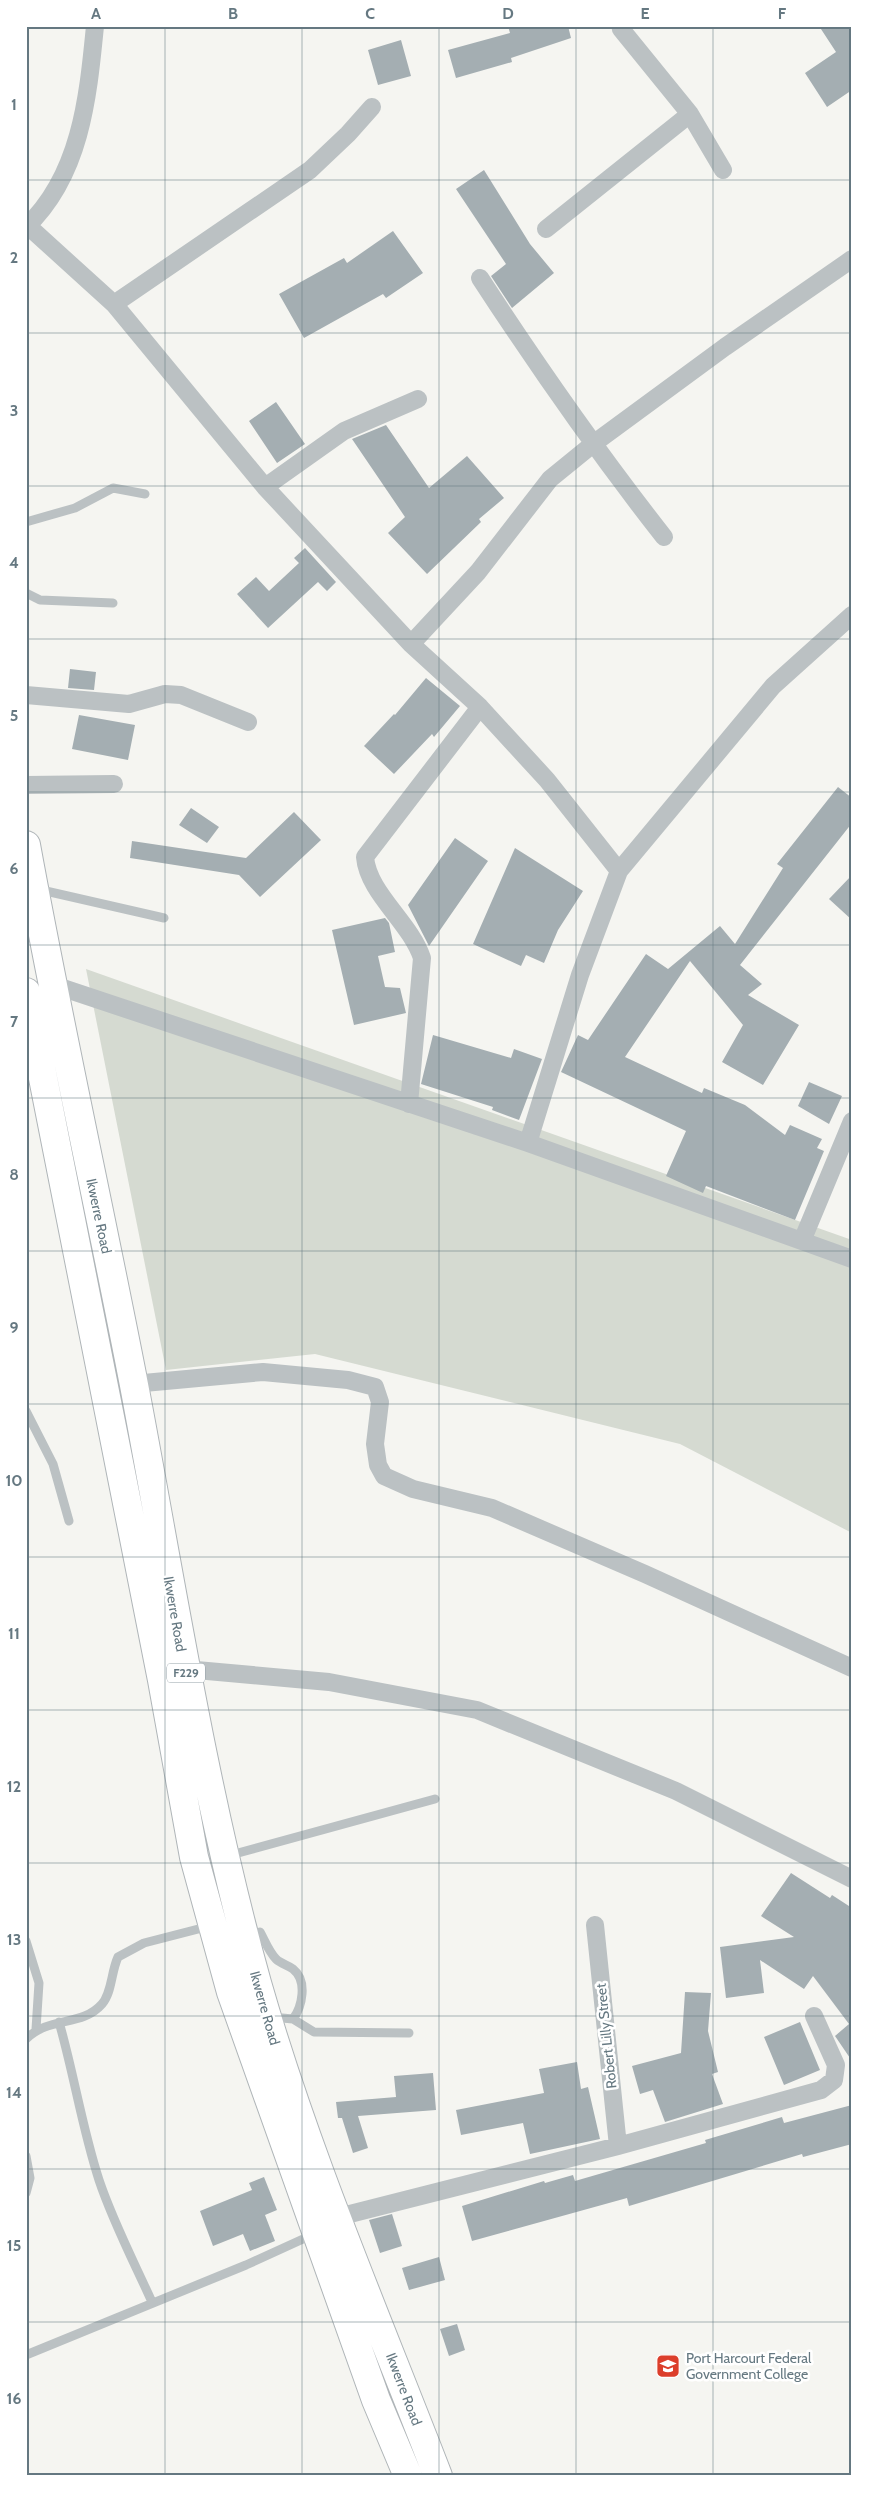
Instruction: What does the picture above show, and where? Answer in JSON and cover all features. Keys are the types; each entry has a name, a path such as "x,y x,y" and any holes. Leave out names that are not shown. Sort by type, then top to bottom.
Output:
{"main road":[{"name":"Ikwerre Road","path":"26,845 34,889 39,988 36,1060 164,1689 194,1857 231,1992 327,2225 438,2476"},
{"name":"Ikwerre Road","path":"39,988 133,1384 185,1669 224,1857 280,2018 327,2225 376,2400 408,2476"}],"street":[{"path":"95,26 88,92 82,126 56,191 27,226 114,304 265,487 411,644 480,707 547,780 619,871"},
{"path":"621,27 690,114 723,170"},
{"path":"114,304 310,170 348,134 372,107"},
{"path":"546,229 690,114"},
{"path":"411,644 478,572 550,479 593,444 733,341 852,259"},
{"path":"480,278 540,370 593,444 664,537"},
{"path":"265,487 344,431 418,399"},
{"path":"528,1143 580,976 619,871 773,686 852,615"},
{"path":"26,694 130,704 165,694 180,695 248,722"},
{"path":"409,1104 422,958 417,944 373,881 366,867 365,856 480,707"},
{"path":"26,786 114,784"},
{"path":"39,988 528,1143 852,1259"},
{"path":"802,1241 852,1121"},
{"path":"133,1384 263,1372 348,1380 374,1387 380,1402 375,1444 378,1465 384,1476 413,1488 492,1508 645,1574 852,1668"},
{"path":"185,1669 329,1682 477,1710 676,1791 852,1879"},
{"name":"Robert Lilly Street","path":"595,1925 618,2146"},
{"path":"327,2225 820,2090 834,2080 836,2065 814,2016"}],"lane":[{"path":"26,522 75,508 113,488 145,494"},
{"path":"26,593 40,600 113,603"},
{"path":"34,889 164,918"},
{"path":"26,1411 53,1464 69,1521"},
{"path":"224,1857 435,1798"},
{"path":"26,2039 36,2029 88,2016 102,2004 108,1992 112,1970 118,1957 144,1943 212,1926"},
{"path":"260,1932 275,1958 292,1968 299,1979 302,2000 298,2012 280,2018"},
{"path":"26,1941 39,1983 36,2029"},
{"path":"280,2018 314,2032 409,2033"},
{"path":"59,2022 71,2063 82,2121 100,2182 152,2302"},
{"path":"26,2156 30,2178 26,2193"},
{"path":"26,2355 246,2264 327,2225"}],"shaded area":[{"path":"86,969 852,1240 852,1533 680,1444 315,1354 166,1370"}],"building":[{"path":"508,26 568,26 571,38 511,58 512,62 456,78 448,50 510,33"},
{"path":"819,26 852,26 852,90 827,107 805,73 836,52"},
{"path":"401,40 411,76 378,85 368,50"},
{"path":"484,170 530,244 554,273 512,308 491,276 506,264 456,189"},
{"path":"393,231 423,273 386,298 383,294 304,338 279,294 344,258 347,263"},
{"path":"276,402 305,444 277,463 249,421"},
{"path":"386,425 429,488 467,456 504,498 479,519 481,522 427,574 388,533 405,517 352,439"},
{"path":"305,548 336,582 327,591 318,582 268,628 237,594 256,577 269,591 299,563 294,558"},
{"path":"70,669 96,672 94,690 68,688"},
{"path":"426,678 460,706 434,737 432,734 394,774 364,746 395,715"},
{"path":"79,715 135,725 128,760 72,749"},
{"path":"838,787 852,798 852,823 740,965 762,984 748,995 799,1025 763,1085 722,1062 743,1025 690,961 625,1057 702,1093 704,1088 745,1105 785,1135 790,1125 822,1139 817,1148 824,1151 795,1220 706,1186 703,1193 666,1176 686,1131 561,1072 578,1035 588,1040 646,954 668,969 720,926 735,944 783,868 777,864"},
{"path":"191,808 219,827 207,843 179,825"},
{"path":"294,812 321,840 260,897 239,875 130,858 132,841 246,858"},
{"path":"455,838 488,861 429,946 408,905"},
{"path":"515,848 583,891 558,930 544,963 526,955 521,966 473,944"},
{"path":"852,875 852,920 829,899"},
{"path":"385,918 389,923 395,952 378,956 385,987 400,988 406,1013 354,1025 332,930"},
{"path":"433,1035 511,1058 514,1049 542,1059 519,1120 492,1110 493,1107 421,1084"},
{"path":"809,1082 842,1096 829,1124 798,1106"},
{"path":"791,1873 830,1898 832,1895 852,1908 852,2061 835,2036 849,2024 813,1976 804,1989 760,1960 764,1993 726,1998 720,1947 794,1937 761,1916"},
{"path":"685,1992 711,1993 708,2031 718,2072 712,2074 723,2104 665,2122 653,2090 640,2094 632,2066 681,2053"},
{"path":"800,2022 820,2070 784,2085 764,2037"},
{"path":"577,2062 581,2089 588,2087 600,2139 530,2154 523,2123 461,2135 456,2110 544,2093 539,2069"},
{"path":"433,2073 436,2110 358,2116 368,2148 353,2153 342,2118 338,2118 336,2102 396,2097 394,2076"},
{"path":"852,2105 852,2144 803,2157 802,2154 629,2206 627,2198 472,2241 462,2206 544,2181 545,2183 573,2175 575,2181 706,2143 705,2140 782,2117 784,2123"},
{"path":"264,2177 277,2210 265,2215 275,2241 250,2251 243,2234 213,2246 200,2211 252,2190 249,2183"},
{"path":"392,2214 402,2246 380,2253 369,2220"},
{"path":"439,2257 445,2280 409,2290 402,2268"},
{"path":"457,2324 465,2350 449,2356 440,2329"}],"place":[{"name":"Port Harcourt Federal Government College","path":"668,2366"}]}
